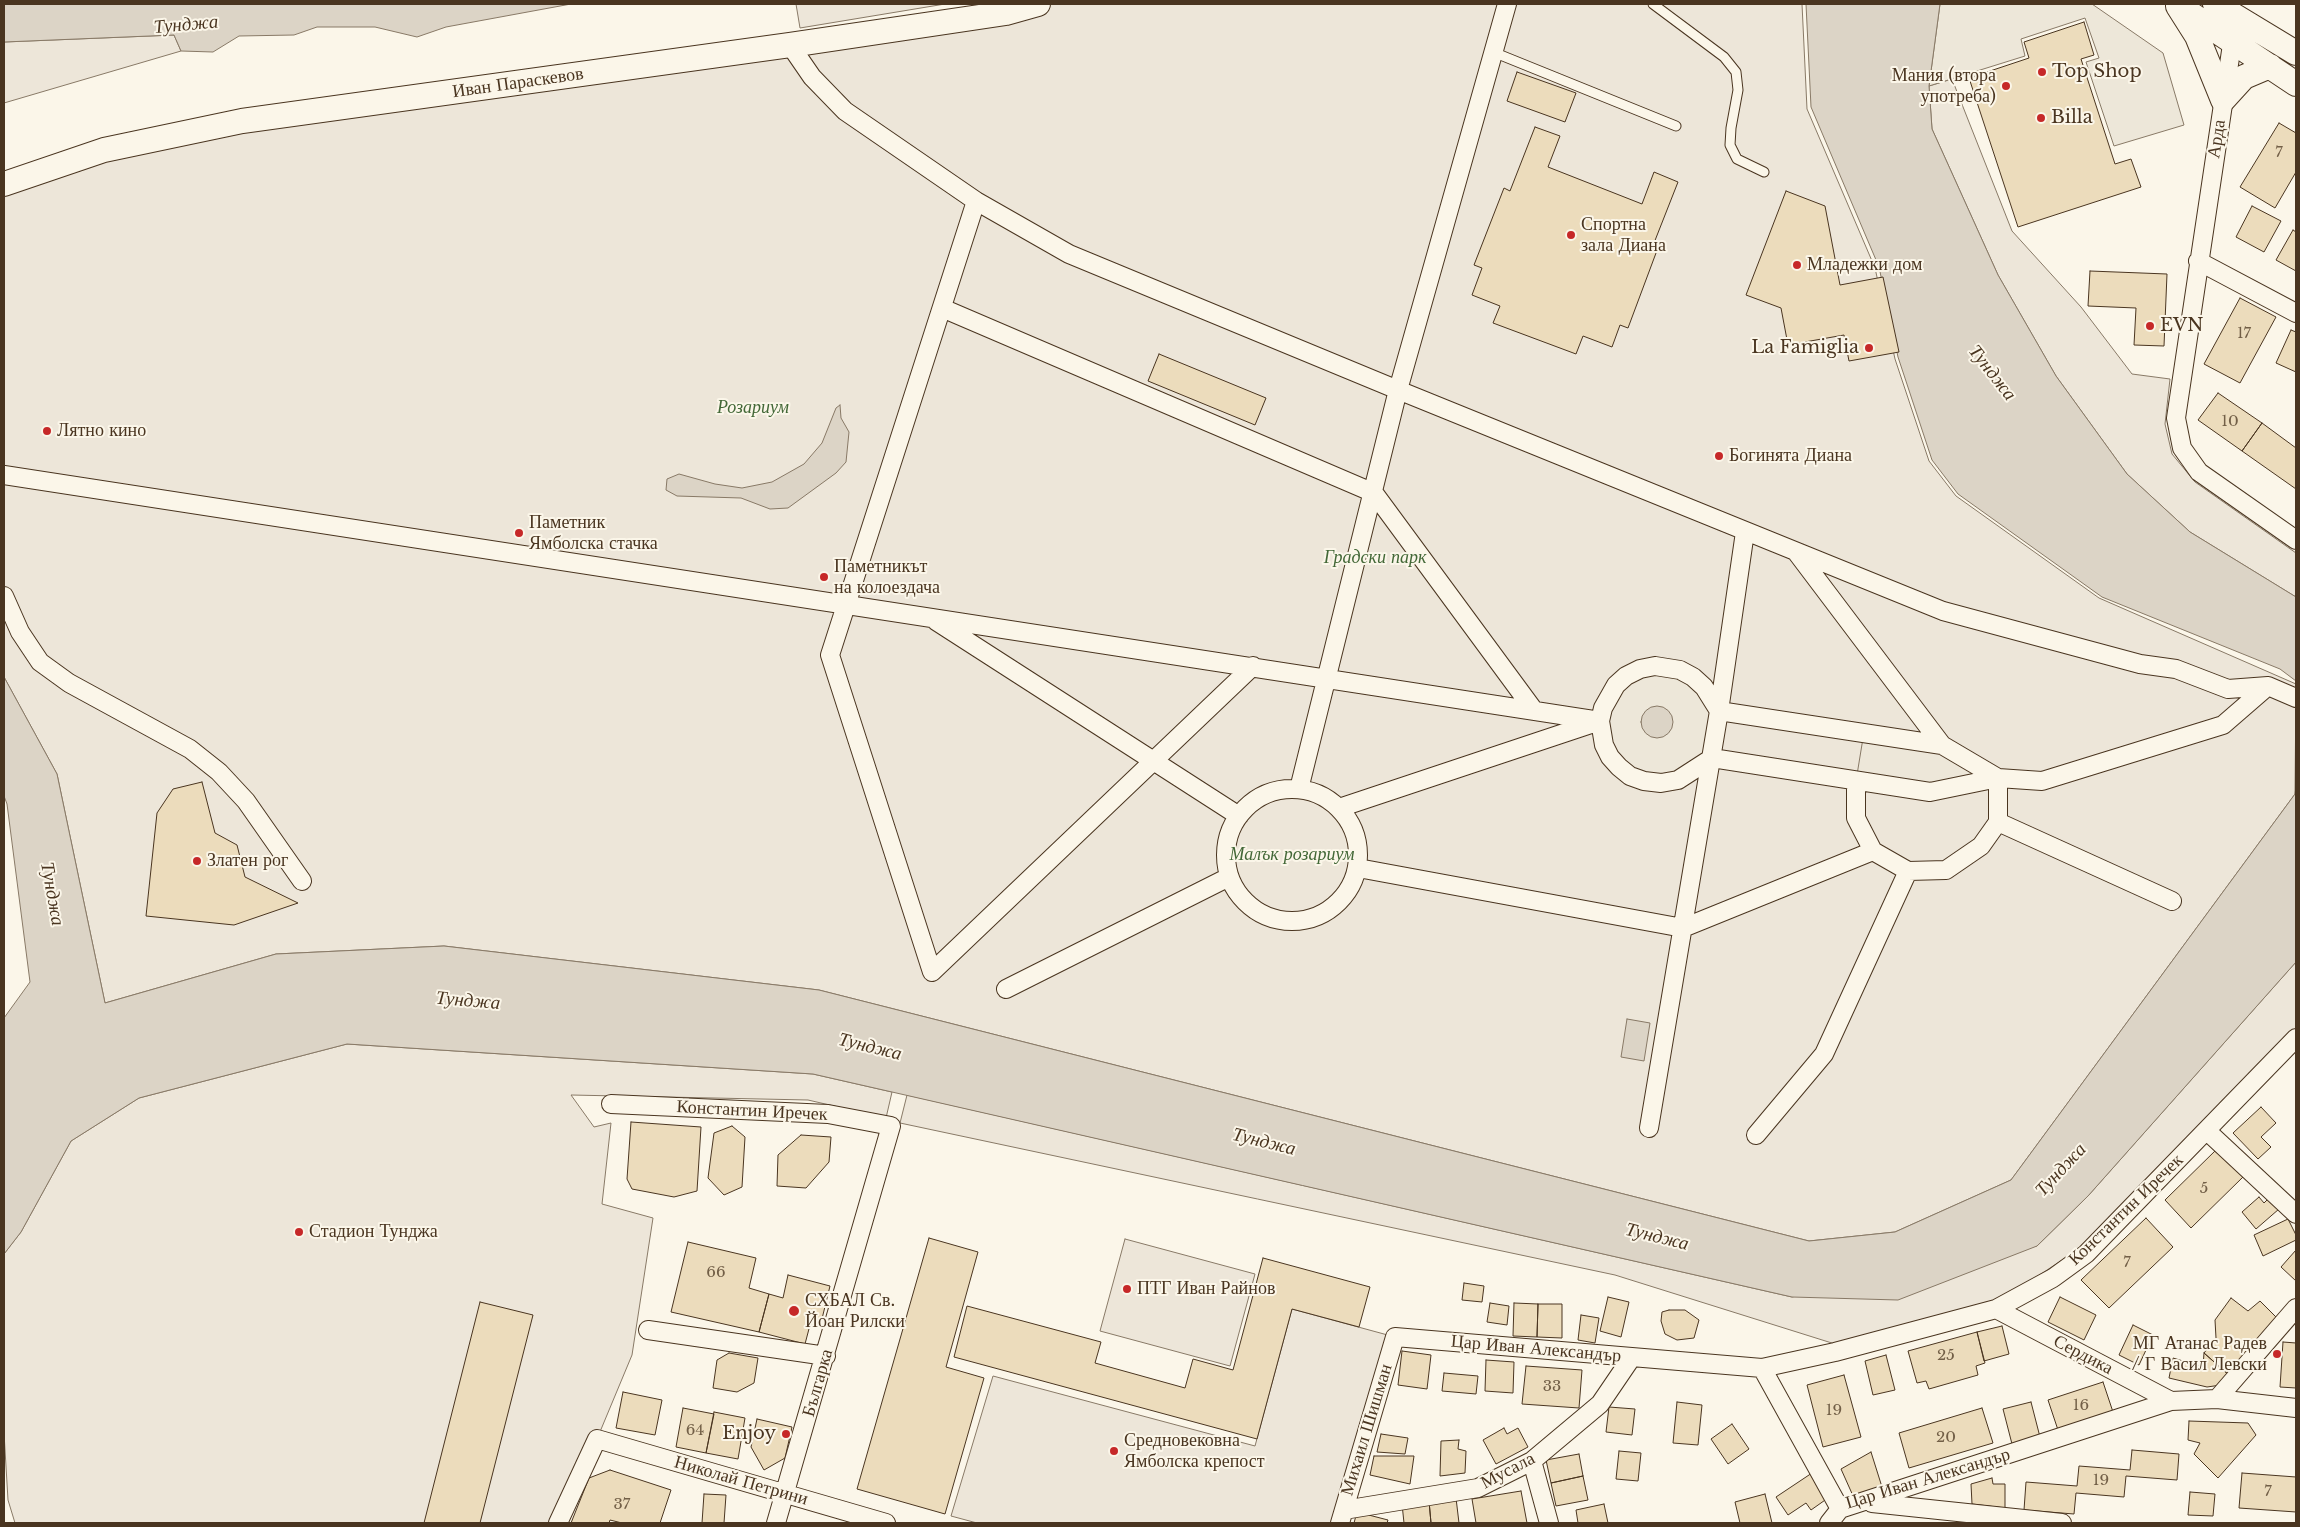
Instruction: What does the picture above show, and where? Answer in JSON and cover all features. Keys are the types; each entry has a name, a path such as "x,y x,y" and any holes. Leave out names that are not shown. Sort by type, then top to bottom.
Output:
{"street":[{"name":"Иван Параскевов","path":"4,184 104,150 242,121 790,45 1006,13 1038,4"},
{"path":"1300,789 1398,390 1507,4"},
{"path":"2215,4 2296,53"},
{"path":"2176,5 2232,40 2296,84"},
{"path":"2176,5 2197,36 2223,100 2244,77 2270,66"},
{"name":"Арда","path":"2236,16 2176,418 2182,448 2199,472 2296,540"},
{"path":"790,45 812,77 845,111 976,201 1069,254 1796,553 1943,611 2140,664 2176,669 2228,689 2268,686 2296,698"},
{"path":"976,201 830,655 932,972 1253,666"},
{"path":"2198,261 2296,313"},
{"path":"942,308 1374,493 1533,709"},
{"path":"4,475 1533,709 1600,721"},
{"path":"1649,1128 1712,758 1746,532"},
{"path":"1796,553 1942,745"},
{"path":"4,596 20,632 40,662 69,683 190,749 219,772 246,801 302,881"},
{"path":"929,616 1239,816"},
{"path":"1998,778 1942,745 1719,711 1704,687 1693,677 1680,670 1655,666 1640,669 1626,676 1616,685 1603,708 1600,721 1604,745 1610,757 1630,776 1644,781 1661,783 1678,780 1712,758 1930,792 1998,778 2042,781 2223,725 2268,686"},
{"path":"1339,808 1600,721"},
{"path":"1856,781 1856,818 1873,852 1908,871 1946,870 1981,846 1998,822 1998,778"},
{"path":"1300,789 1322,795 1339,808 1352,825 1358,846 1358,868 1350,888 1336,905 1318,916 1297,921 1276,919 1256,911 1240,896 1229,877 1225,856 1229,834 1239,816 1255,800 1276,790 1300,789"},
{"path":"1998,822 2172,901"},
{"path":"1358,868 1683,928 1873,852"},
{"path":"1756,1135 1824,1054 1908,871"},
{"path":"1006,988 1229,877"},
{"name":"Константин Иречек","path":"1762,1368 1834,1352 1996,1308 2053,1278 2086,1254 2296,1038"},
{"name":"Константин Иречек","path":"611,1104 828,1114 891,1126"},
{"name":"Българка","path":"776,1523 826,1356 891,1126"},
{"path":"2207,1131 2296,1214"},
{"name":"Сердика","path":"1996,1308 2170,1401"},
{"path":"2217,1399 2296,1308"},
{"path":"648,1330 826,1356"},
{"name":"Цар Иван Александър","path":"1395,1337 1762,1368 1840,1509 2170,1401 2217,1399 2296,1408"},
{"name":"Михаил Шишман","path":"1342,1517 1395,1337"},
{"name":"Мусала","path":"1342,1517 1478,1488 1532,1461 1600,1404 1632,1357"},
{"name":"Николай Петрини","path":"558,1523 597,1439 886,1523"},
{"path":"1532,1461 1549,1523"},
{"path":"1866,1502 2062,1523"},
{"path":"1829,1523 1840,1509"}],"lane":[{"path":"1653,4 1724,57 1736,72 1738,90 1730,145 1737,159 1764,172"},
{"path":"1493,52 1676,126"}],"green space":[{"path":"796,4 945,4 800,28"},
{"name":"Градски парк","path":"1038,4 1802,4 1807,109 1875,268 1895,359 1929,461 1956,496 2099,598 2296,684 2295,794 2011,1180 1895,1232 1809,1241 819,990 444,946 276,954 105,1003 57,774 4,677 4,184 104,150"},
{"path":"174,35 181,51 4,103 4,42"},
{"path":"1952,79 2012,231 2081,307 2132,374 2170,379 2165,424 2172,454 2195,482 2296,553 2296,597 2190,532 2127,474 2056,376 1998,275 1932,129 1929,86"},
{"path":"2296,962 2296,1028 2082,1247 2006,1297 1835,1344 1615,1275 900,1123 907,1095 1792,1297 2037,1246 2088,1196"},
{"name":"Стадион Тунджа","path":"347,1044 813,1074 892,1092 886,1118 808,1100 571,1095 594,1127 611,1123 602,1204 653,1218 632,1355 597,1439 558,1523 15,1523 8,1500 4,1433 4,1254 21,1232 71,1141 139,1098"},
{"path":"1125,1239 1255,1274 1230,1366 1100,1331"},
{"path":"1292,1309 1395,1337 1340,1523 977,1523 951,1516 993,1376 1255,1446"}],"shaded area":[{"path":"1940,4 2092,4 2163,53 2184,125 2114,146 2086,62 2099,58 2085,18 2021,39 2025,56 1929,86"},
{"path":"1668,667 1719,711 1712,758 1694,771 1644,781 1604,745 1616,685"},
{"path":"1864,732 1942,745 1998,778 1930,792 1856,781"}],"water":[{"name":"Тунджа","path":"4,4 571,4 446,27 417,37 375,27 317,27 294,35 239,36 213,52 181,51 174,35 4,42"},
{"name":"Тунджа","path":"1806,4 1940,4 1929,86 1932,129 1998,275 2056,376 2127,474 2190,532 2296,597 2296,681 2280,669 2102,597 1958,494 1932,460 1898,357 1879,267 1811,107"},
{"path":"840,405 841,418 849,432 846,462 836,473 788,508 770,509 741,498 677,496 666,490 667,479 679,474 715,484 742,488 772,482 804,464 822,443 836,408"},
{"name":"Тунджа","path":"4,677 57,774 105,1003 276,954 444,946 819,990 1809,1241 1895,1232 2011,1180 2295,794 2296,787 2296,962 2088,1196 2037,1246 1898,1300 1792,1297 813,1074 347,1044 139,1098 71,1141 21,1232 4,1254 4,1018 30,982 7,804 4,796"},
{"path":"1657,706 1663,707 1668,711 1672,716 1672,728 1668,733 1663,737 1657,738 1651,737 1646,733 1642,728 1641,722 1642,716 1646,711 1651,707"},
{"path":"1627,1019 1650,1023 1644,1061 1621,1057"}],"building":[{"name":"Billa","path":"2084,22 2094,55 2081,59 2115,164 2131,159 2141,187 2018,227 1969,78 2029,58 2024,42"},
{"path":"1517,72 1576,93 1565,122 1507,101"},
{"path":"2279,123 2296,133 2296,172 2275,208 2240,187"},
{"name":"Спортна зала Диана","path":"1535,127 1560,136 1548,167 1642,204 1654,172 1678,182 1654,243 1659,245 1628,328 1620,325 1612,347 1583,336 1576,354 1493,323 1500,306 1472,295 1482,268 1474,265 1504,188 1510,191"},
{"name":"Младежки дом","path":"1786,191 1825,206 1840,285 1883,277 1899,352 1849,361 1844,335 1788,345 1781,308 1746,295"},
{"path":"2252,206 2281,221 2264,252 2236,237"},
{"path":"2293,230 2296,232 2296,271 2276,260"},
{"name":"EVN","path":"2090,271 2167,274 2164,346 2134,345 2136,308 2088,306"},
{"path":"2240,298 2276,317 2240,383 2204,364"},
{"path":"2291,330 2296,332 2296,372 2276,363"},
{"path":"1159,354 1266,398 1255,425 1148,381"},
{"path":"2218,393 2262,423 2242,451 2198,420"},
{"path":"2262,423 2296,448 2296,489 2242,451"},
{"name":"Златен рог","path":"202,782 215,833 237,845 245,877 298,903 234,925 146,916 157,813 173,789"},
{"path":"2261,1107 2276,1123 2261,1137 2271,1147 2258,1159 2233,1133"},
{"path":"631,1122 701,1127 697,1191 674,1197 632,1189 627,1179"},
{"path":"732,1126 745,1137 742,1187 724,1195 708,1178 714,1133"},
{"path":"801,1135 831,1137 829,1162 806,1188 777,1186 778,1155"},
{"path":"2216,1150 2243,1177 2191,1228 2165,1200"},
{"path":"2259,1197 2264,1203 2269,1198 2279,1209 2256,1229 2242,1212"},
{"path":"2146,1218 2173,1247 2109,1308 2081,1280"},
{"path":"2288,1219 2296,1235 2296,1240 2263,1256 2254,1235"},
{"path":"929,1238 978,1252 946,1367 984,1378 945,1514 857,1489"},
{"path":"688,1242 756,1258 749,1288 769,1294 759,1332 671,1312"},
{"path":"2296,1250 2296,1281 2281,1267"},
{"path":"1263,1258 1370,1287 1359,1327 1292,1309 1257,1439 954,1357 967,1306 1101,1342 1095,1363 1185,1388 1193,1359 1233,1370"},
{"name":"СХБАЛ Св. Йоан Рилски","path":"788,1275 830,1286 820,1327 810,1325 805,1344 759,1332 769,1294 783,1298"},
{"path":"1464,1283 1484,1286 1482,1302 1462,1300"},
{"path":"1608,1297 1629,1302 1621,1337 1600,1331"},
{"path":"2060,1297 2096,1315 2084,1340 2048,1322"},
{"path":"2231,1298 2248,1311 2260,1301 2277,1318 2230,1376 2204,1353 2216,1338 2215,1320"},
{"path":"480,1302 533,1315 480,1523 424,1523"},
{"path":"1490,1303 1509,1306 1507,1325 1487,1322"},
{"path":"1514,1303 1538,1304 1537,1337 1513,1336"},
{"path":"1538,1304 1562,1304 1562,1338 1537,1337"},
{"path":"1685,1310 1699,1320 1694,1338 1677,1340 1665,1334 1661,1321 1662,1312"},
{"path":"1581,1315 1599,1318 1595,1343 1578,1340"},
{"path":"2133,1325 2153,1335 2139,1365 2119,1355"},
{"path":"2002,1326 2009,1354 1984,1361 1977,1332"},
{"path":"1977,1332 1985,1363 1976,1366 1978,1375 1929,1389 1926,1381 1917,1383 1908,1351"},
{"path":"2283,1342 2296,1343 2296,1388 2280,1387"},
{"path":"1402,1351 1431,1355 1427,1389 1398,1385"},
{"path":"729,1353 758,1358 754,1383 737,1392 713,1388 717,1360"},
{"path":"2204,1353 2230,1376 2221,1385 2207,1387 2169,1378 2173,1358 2203,1367"},
{"path":"1886,1355 1895,1390 1873,1395 1865,1361"},
{"path":"1486,1360 1514,1362 1513,1393 1485,1391"},
{"path":"1526,1366 1582,1370 1579,1408 1522,1404"},
{"path":"1444,1373 1478,1376 1476,1394 1442,1391"},
{"path":"1844,1375 1861,1437 1823,1447 1807,1385"},
{"path":"2103,1382 2113,1412 2058,1430 2048,1400"},
{"path":"623,1392 662,1400 655,1435 616,1428"},
{"path":"1677,1402 1702,1405 1698,1445 1673,1443"},
{"path":"2031,1402 2040,1437 2012,1444 2003,1409"},
{"path":"1609,1407 1635,1409 1632,1435 1606,1432"},
{"path":"683,1408 714,1414 706,1453 676,1447"},
{"path":"1982,1408 1993,1443 1909,1468 1899,1433"},
{"path":"714,1412 745,1418 738,1459 706,1453"},
{"path":"757,1419 792,1427 785,1458 764,1470 751,1447"},
{"path":"2189,1421 2248,1423 2256,1435 2218,1478 2194,1454 2200,1443 2188,1440"},
{"path":"1732,1424 1749,1449 1728,1464 1711,1439"},
{"path":"1504,1428 1507,1434 1518,1428 1528,1447 1496,1464 1483,1440"},
{"path":"1381,1434 1408,1438 1405,1454 1377,1452"},
{"path":"1459,1440 1458,1449 1466,1451 1465,1473 1440,1476 1441,1441"},
{"path":"2132,1450 2179,1454 2177,1480 2126,1476 2124,1497 2076,1493 2074,1514 2024,1510 2026,1482 2077,1486 2079,1466 2130,1470"},
{"path":"1619,1451 1641,1453 1638,1481 1616,1479"},
{"path":"1871,1452 1882,1487 1854,1498 1841,1469"},
{"path":"1579,1454 1583,1476 1551,1483 1546,1460"},
{"path":"1374,1456 1414,1456 1410,1484 1370,1475"},
{"path":"610,1470 671,1490 660,1523 622,1523 610,1520 609,1523 571,1523 589,1478"},
{"path":"1812,1473 1828,1498 1811,1510 1806,1503 1788,1515 1776,1497"},
{"path":"2242,1473 2296,1477 2296,1512 2239,1508"},
{"path":"1583,1476 1588,1500 1556,1506 1551,1483"},
{"path":"1992,1478 1993,1484 2005,1484 2005,1508 1972,1504 1971,1484"},
{"path":"1521,1491 1527,1523 1476,1523 1472,1499"},
{"path":"2190,1492 2215,1494 2213,1516 2188,1515"},
{"path":"704,1494 726,1495 724,1523 702,1523"},
{"path":"1765,1494 1772,1523 1740,1523 1735,1502"},
{"path":"1456,1498 1459,1523 1431,1523 1429,1501"},
{"path":"1429,1501 1431,1523 1404,1523 1402,1504"},
{"path":"1604,1504 1608,1523 1578,1523 1576,1510"},
{"path":"1357,1512 1388,1520 1387,1523 1354,1523"}],"place":[{"name":"Top Shop","path":"2042,72"},
{"name":"Мания (втора употреба)","path":"2006,86"},
{"name":"Billa","path":"2041,118"},
{"name":"Спортна зала Диана","path":"1571,235"},
{"name":"Младежки дом","path":"1797,265"},
{"name":"EVN","path":"2150,326"},
{"name":"La Famiglia","path":"1869,348"},
{"name":"Лятно кино","path":"47,431"},
{"name":"Богинята Диана","path":"1719,456"},
{"name":"Паметник Ямболска стачка","path":"519,533"},
{"name":"Паметникът на колоездача","path":"824,577"},
{"name":"Златен рог","path":"197,861"},
{"name":"Стадион Тунджа","path":"299,1232"},
{"name":"ПТГ Иван Райнов","path":"1127,1289"},
{"name":"СХБАЛ Св. Йоан Рилски","path":"794,1311"},
{"name":"МГ Атанас Радев / Г Васил Левски","path":"2277,1354"},
{"name":"Enjoy","path":"786,1434"},
{"name":"Средновековна Ямболска крепост","path":"1114,1451"}],"park label":[{"name":"Розариум","path":"753,408"},
{"name":"Малък розариум","path":"1292,855"}]}
